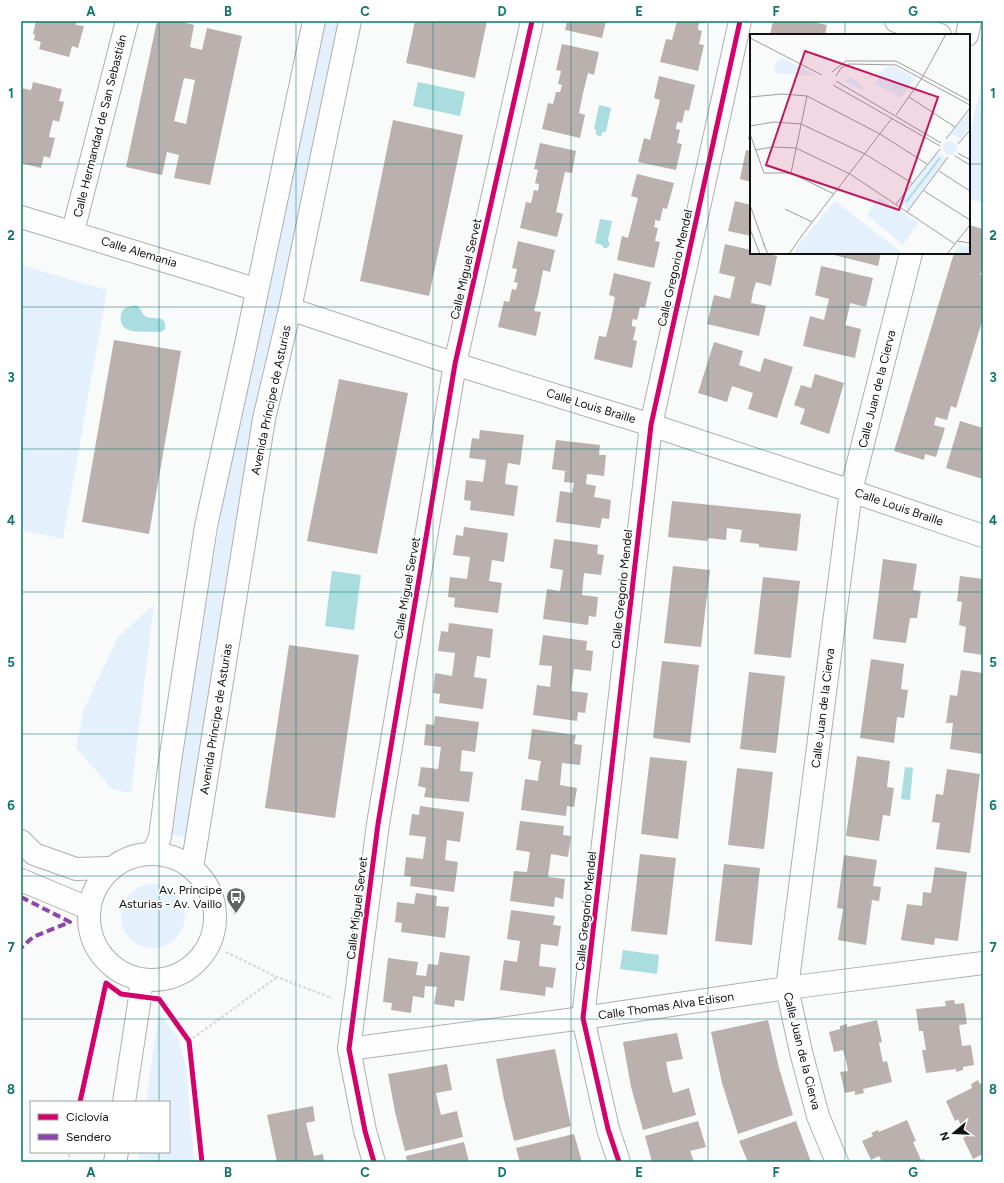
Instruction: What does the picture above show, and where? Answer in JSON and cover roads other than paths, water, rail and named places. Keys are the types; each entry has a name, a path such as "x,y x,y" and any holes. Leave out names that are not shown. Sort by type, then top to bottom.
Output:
{"street":[{"name":"Calle Hermandad de San Sebastián","path":"73,231 127,21"},
{"path":"153,853 160,837 206,526 314,21"},
{"name":"Avenida Príncipe de Asturias","path":"192,868 264,419 290,309 350,21"},
{"name":"Calle Miguel Servet","path":"374,1162 365,1131 349,1049 378,824 455,364 532,21"},
{"name":"Calle Gregorio Mendel","path":"619,1162 608,1129 583,1018 651,425 740,21"},
{"path":"896,21 937,34"},
{"path":"967,34 970,21"},
{"name":"Calle Alemania","path":"21,216 73,231 257,290"},
{"name":"Calle Juan de la Cierva","path":"837,1162 818,1116 801,1052 787,988 851,490 911,254"},
{"name":"Calle Louis Braille","path":"290,309 455,364 651,425 851,490 983,536"},
{"path":"21,841 34,854 76,869 110,868"},
{"path":"153,853 176,858 192,868 206,883 214,903 215,923 210,943 198,961 181,973 162,980 141,980 123,974 107,962 95,946 89,928 88,908 92,894 99,881 110,868 124,859 141,854 153,853"},
{"path":"21,880 88,908"},
{"name":"Calle Thomas Alva Edison","path":"349,1049 583,1018 787,988 983,963"},
{"path":"124,1101 140,997 141,980"}],"water":[{"path":"418,82 465,92 460,116 413,106"},
{"path":"599,105 611,108 606,132 603,132 601,136 596,134 596,130 594,129"},
{"path":"600,219 612,221 608,240 610,244 607,248 595,243"},
{"path":"136,305 147,317 158,318 164,321 165,329 161,332 132,331 126,329 121,321 122,312 127,307"},
{"path":"332,571 361,575 354,630 325,626"},
{"path":"905,767 913,768 910,800 901,799"},
{"path":"623,950 659,955 657,974 620,969"}],"place":[{"name":"Av. Príncipe Asturias - Av. Vaillo","path":"236,914"}]}
